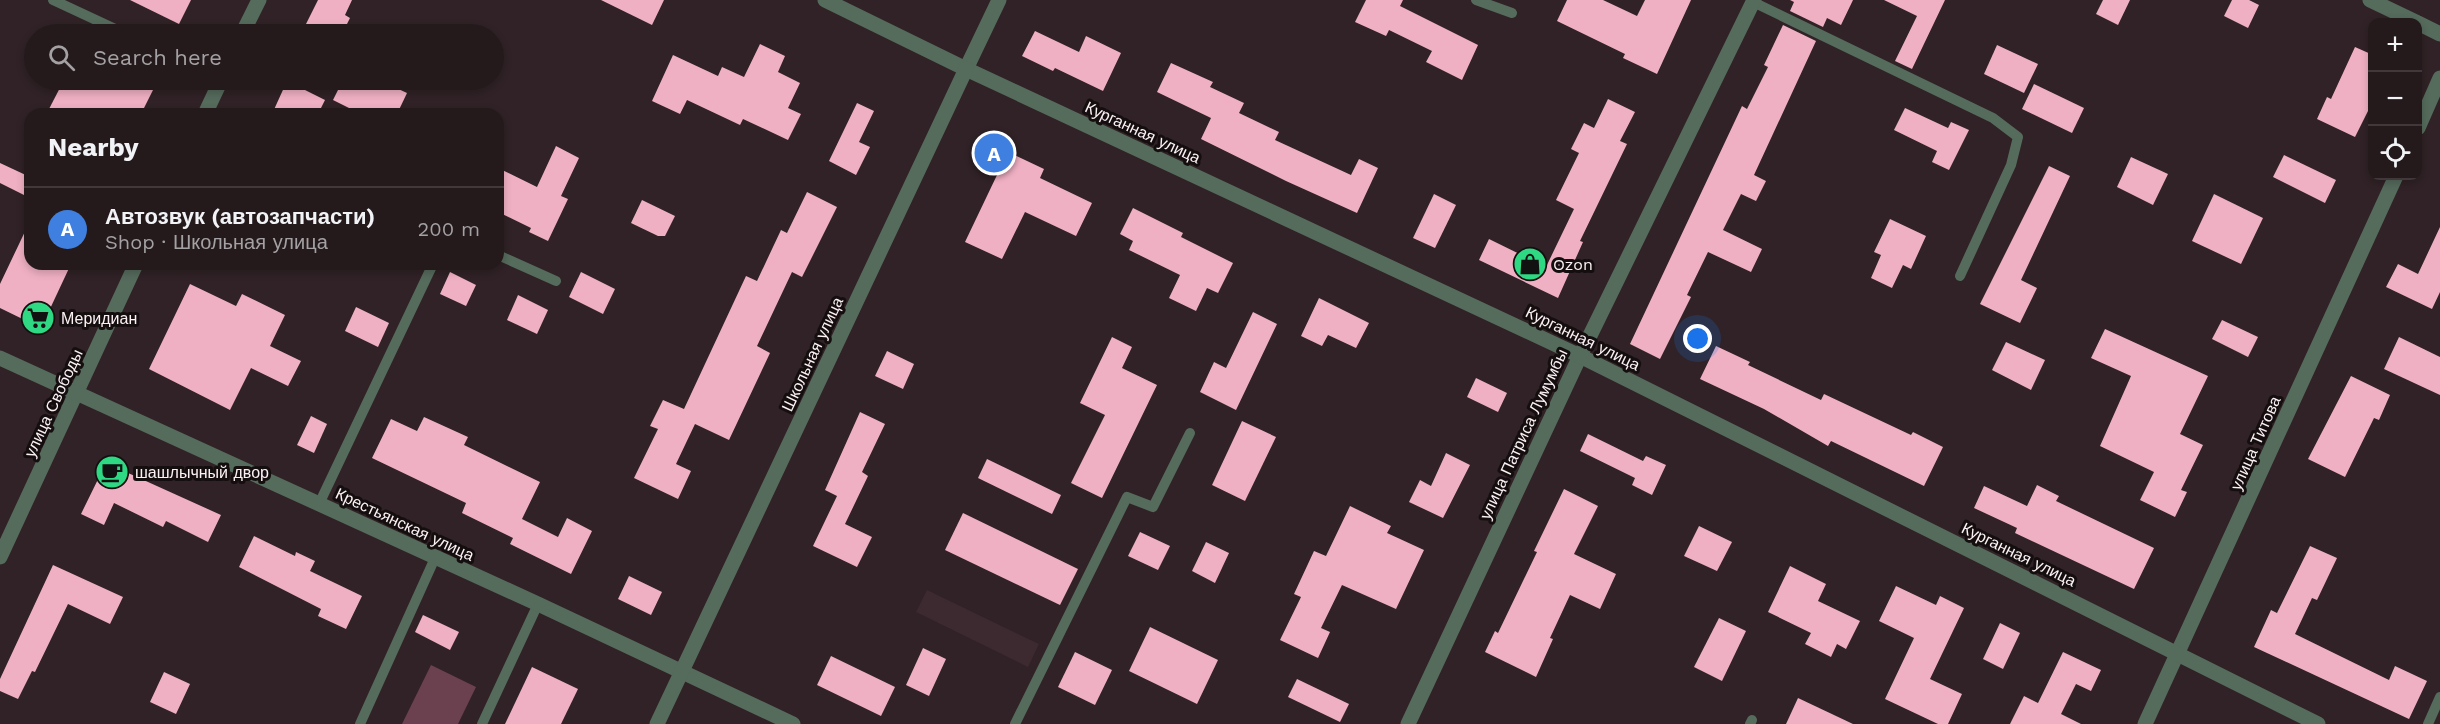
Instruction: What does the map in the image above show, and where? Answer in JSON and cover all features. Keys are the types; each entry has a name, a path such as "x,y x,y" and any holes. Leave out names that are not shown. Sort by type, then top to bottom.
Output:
{"street":[{"path":"247,24 259,0"},
{"name":"Курганная улица","path":"825,0 966,69 1580,356 2318,724"},
{"name":"Школьная улица","path":"657,724 999,0"},
{"path":"2370,0 2407,18"},
{"name":"улица Патриса Лумумбы","path":"1408,724 1580,356 1753,1"},
{"path":"2422,25 2440,34"},
{"path":"2419,126 2440,78"},
{"path":"208,108 216,90"},
{"name":"улица Титова","path":"2145,724 2394,180"},
{"name":"улица Свободы","path":"0,557 133,270"},
{"name":"Крестьянская улица","path":"0,358 76,395 538,604 681,674 793,724"}],"lane":[{"path":"54,0 105,24"},
{"path":"1476,0 1512,13"},
{"path":"1753,1 1994,117 2018,136 2011,165 1960,276"},
{"path":"504,258 556,281"},
{"path":"319,504 430,270"},
{"path":"1015,724 1127,497 1153,507 1190,433"},
{"path":"360,724 435,558"},
{"path":"482,724 538,604"},
{"path":"2428,724 2440,697"}],"shaded area":[{"path":"927,590 1039,644 1028,667 916,612"},
{"path":"431,665 476,687 458,724 402,724"}],"building":[{"path":"130,0 191,0 179,24"},
{"path":"318,0 352,0 345,15 350,18 347,24 306,24"},
{"path":"601,0 664,0 652,25"},
{"path":"1366,0 1403,0 1400,6 1478,45 1462,80 1426,62 1432,51 1389,30 1386,36 1355,22"},
{"path":"1567,0 1603,0 1637,16 1645,0 1691,0 1657,74 1623,58 1625,54 1557,21"},
{"path":"1790,0 1853,0 1841,25 1827,18 1823,27 1790,11 1794,2"},
{"path":"1884,0 1945,0 1912,69 1895,61 1917,16"},
{"path":"2103,0 2130,0 2118,25 2096,14"},
{"path":"2232,0 2249,0 2259,5 2248,28 2224,16"},
{"path":"1783,25 1816,41 1754,175 1766,181 1756,201 1741,194 1723,230 1762,249 1751,272 1708,252 1687,295 1691,297 1660,359 1630,344 1742,106 1747,109 1768,67 1764,65"},
{"path":"1035,31 1079,52 1086,36 1121,53 1103,91 1055,68 1053,71 1022,56"},
{"path":"760,44 785,56 778,72 800,83 788,108 801,114 788,140 743,119 740,125 687,100 680,114 652,101 673,55 718,76 722,67 744,77"},
{"path":"1997,45 2038,64 2024,93 1984,74"},
{"path":"2355,47 2368,53 2368,111 2355,137 2317,119 2327,97 2331,99"},
{"path":"1171,63 1213,82 1210,87 1244,103 1239,113 1279,132 1275,140 1351,175 1359,159 1378,168 1357,213 1201,139 1211,118 1157,92"},
{"path":"2034,84 2084,108 2072,133 2022,109"},
{"path":"59,90 153,90 144,108 50,108"},
{"path":"283,90 305,90 325,100 321,108 275,108"},
{"path":"338,90 401,90 407,93 400,108 349,108 333,100"},
{"path":"1608,99 1635,112 1620,141 1627,144 1580,241 1583,242 1558,298 1479,260 1489,239 1546,267 1574,209 1556,200 1579,153 1571,149 1584,123 1594,128"},
{"path":"857,103 874,111 859,142 870,147 856,175 829,161"},
{"path":"1905,108 1948,128 1951,122 1969,130 1949,170 1932,162 1937,151 1894,130"},
{"path":"989,143 1044,169 1040,178 1092,203 1076,236 1025,212 1002,259 965,242 997,175 978,166"},
{"path":"556,146 579,158 561,196 568,199 548,241 529,232 531,228 504,215 504,171 537,187"},
{"path":"2284,155 2336,180 2325,203 2273,177"},
{"path":"2131,157 2168,174 2153,205 2117,187"},
{"path":"0,163 24,174 24,195 0,183"},
{"path":"2049,166 2070,176 2021,280 2037,288 2020,323 1980,304"},
{"path":"807,192 837,207 802,277 792,272 757,346 770,353 729,440 695,424 676,464 691,471 678,499 634,478 658,429 650,426 663,400 684,409 746,276 757,281 781,230 787,233"},
{"path":"1434,194 1456,205 1435,248 1413,238"},
{"path":"2214,194 2263,218 2241,264 2192,241"},
{"path":"642,200 675,216 665,236 658,236 631,223"},
{"path":"1133,208 1183,233 1181,237 1233,263 1218,293 1207,288 1196,311 1169,298 1180,275 1129,250 1133,241 1120,234"},
{"path":"1890,219 1926,236 1911,269 1903,265 1892,288 1871,278 1881,255 1874,252"},
{"path":"2440,227 2440,292 2432,309 2386,287 2398,264 2418,274"},
{"path":"24,234 24,270 68,270 41,328 0,308 0,284"},
{"path":"450,272 476,285 466,306 440,294"},
{"path":"581,272 615,289 603,314 569,297"},
{"path":"190,284 236,306 242,294 285,315 270,346 301,361 288,386 251,368 230,410 149,369"},
{"path":"518,295 548,310 537,334 507,320"},
{"path":"1319,298 1369,323 1356,348 1328,335 1322,346 1301,336"},
{"path":"356,307 389,323 378,347 345,331"},
{"path":"1253,312 1277,324 1236,410 1200,392 1214,362 1226,368"},
{"path":"2222,320 2258,337 2248,357 2212,339"},
{"path":"2105,329 2208,376 2180,434 2203,445 2181,490 2187,492 2175,517 2140,500 2154,472 2100,446 2131,376 2091,358"},
{"path":"1112,337 1132,347 1122,368 1157,385 1102,498 1071,483 1105,415 1080,403"},
{"path":"2399,337 2440,357 2440,395 2384,369"},
{"path":"2006,342 2045,360 2031,390 1992,370"},
{"path":"1716,346 1750,362 1748,365 1821,400 1824,394 1911,435 1913,432 1943,447 1924,486 1831,441 1828,446 1764,409 1700,379"},
{"path":"887,351 914,364 903,389 875,376"},
{"path":"2351,376 2390,395 2379,420 2374,418 2345,477 2308,459"},
{"path":"1476,378 1507,393 1498,412 1467,397"},
{"path":"860,412 885,424 862,472 868,476 845,524 872,537 857,567 813,546 837,496 825,490"},
{"path":"311,416 327,424 314,453 297,445"},
{"path":"424,417 468,437 464,445 540,482 522,519 558,537 567,518 592,531 571,574 510,544 513,538 462,513 466,503 372,458 391,419 417,431"},
{"path":"1242,421 1276,437 1245,501 1212,485"},
{"path":"1588,434 1643,461 1646,456 1666,465 1652,495 1632,485 1635,478 1580,451"},
{"path":"1446,453 1470,465 1443,518 1409,502 1420,480 1431,486"},
{"path":"987,459 1061,495 1052,514 978,478"},
{"path":"106,463 221,515 208,542 166,521 163,527 114,503 104,525 81,514"},
{"path":"2037,485 2059,496 2056,501 2154,548 2134,589 2015,533 2017,528 1974,508 1984,486 2027,506"},
{"path":"1564,489 1598,506 1574,554 1616,574 1600,609 1570,595 1550,638 1553,639 1536,677 1485,652 1495,631 1498,633"},
{"path":"1350,506 1391,526 1387,533 1424,550 1396,609 1342,585 1321,628 1330,632 1318,658 1280,640 1301,597 1294,594 1314,551 1326,556"},
{"path":"963,513 1078,569 1060,605 945,550"},
{"path":"1699,526 1732,542 1717,571 1684,556"},
{"path":"1140,532 1170,546 1158,570 1128,556"},
{"path":"254,536 295,556 296,552 315,561 310,571 362,596 346,629 318,616 321,609 239,567"},
{"path":"1206,542 1229,553 1215,583 1192,571"},
{"path":"2310,546 2337,558 2317,600 2312,598 2295,634 2389,680 2395,666 2427,681 2409,719 2254,647 2271,610 2277,613"},
{"path":"53,565 123,597 110,624 68,604 35,672 32,671 18,699 0,691 0,679"},
{"path":"1790,566 1826,584 1818,601 1860,621 1846,649 1837,644 1831,657 1805,644 1811,633 1768,612"},
{"path":"629,576 662,592 651,615 618,599"},
{"path":"1896,586 1936,605 1940,596 1964,608 1930,679 1962,694 1948,724 1938,724 1885,699 1914,638 1879,621"},
{"path":"423,615 459,632 450,650 415,632"},
{"path":"1719,618 1746,631 1722,681 1694,667"},
{"path":"2000,623 2020,633 2003,669 1983,659"},
{"path":"1150,627 1218,660 1197,704 1129,671"},
{"path":"923,648 946,659 929,696 906,685"},
{"path":"1075,652 1112,670 1095,705 1058,687"},
{"path":"2063,652 2101,670 2091,691 2076,684 2061,714 2081,724 2010,724 2024,696 2038,703"},
{"path":"831,656 895,687 881,716 817,685"},
{"path":"532,667 578,689 561,724 505,724"},
{"path":"164,672 190,684 176,714 150,702"},
{"path":"1297,679 1349,704 1340,722 1288,697"},
{"path":"1798,698 1853,724 1786,724"}],"place":[{"name":"Автозвук (автозапчасти)","path":"994,153"},
{"name":"Ozon","path":"1530,264"},
{"name":"Меридиан","path":"38,318"},
{"name":"шашлычный двор","path":"112,472"}]}
